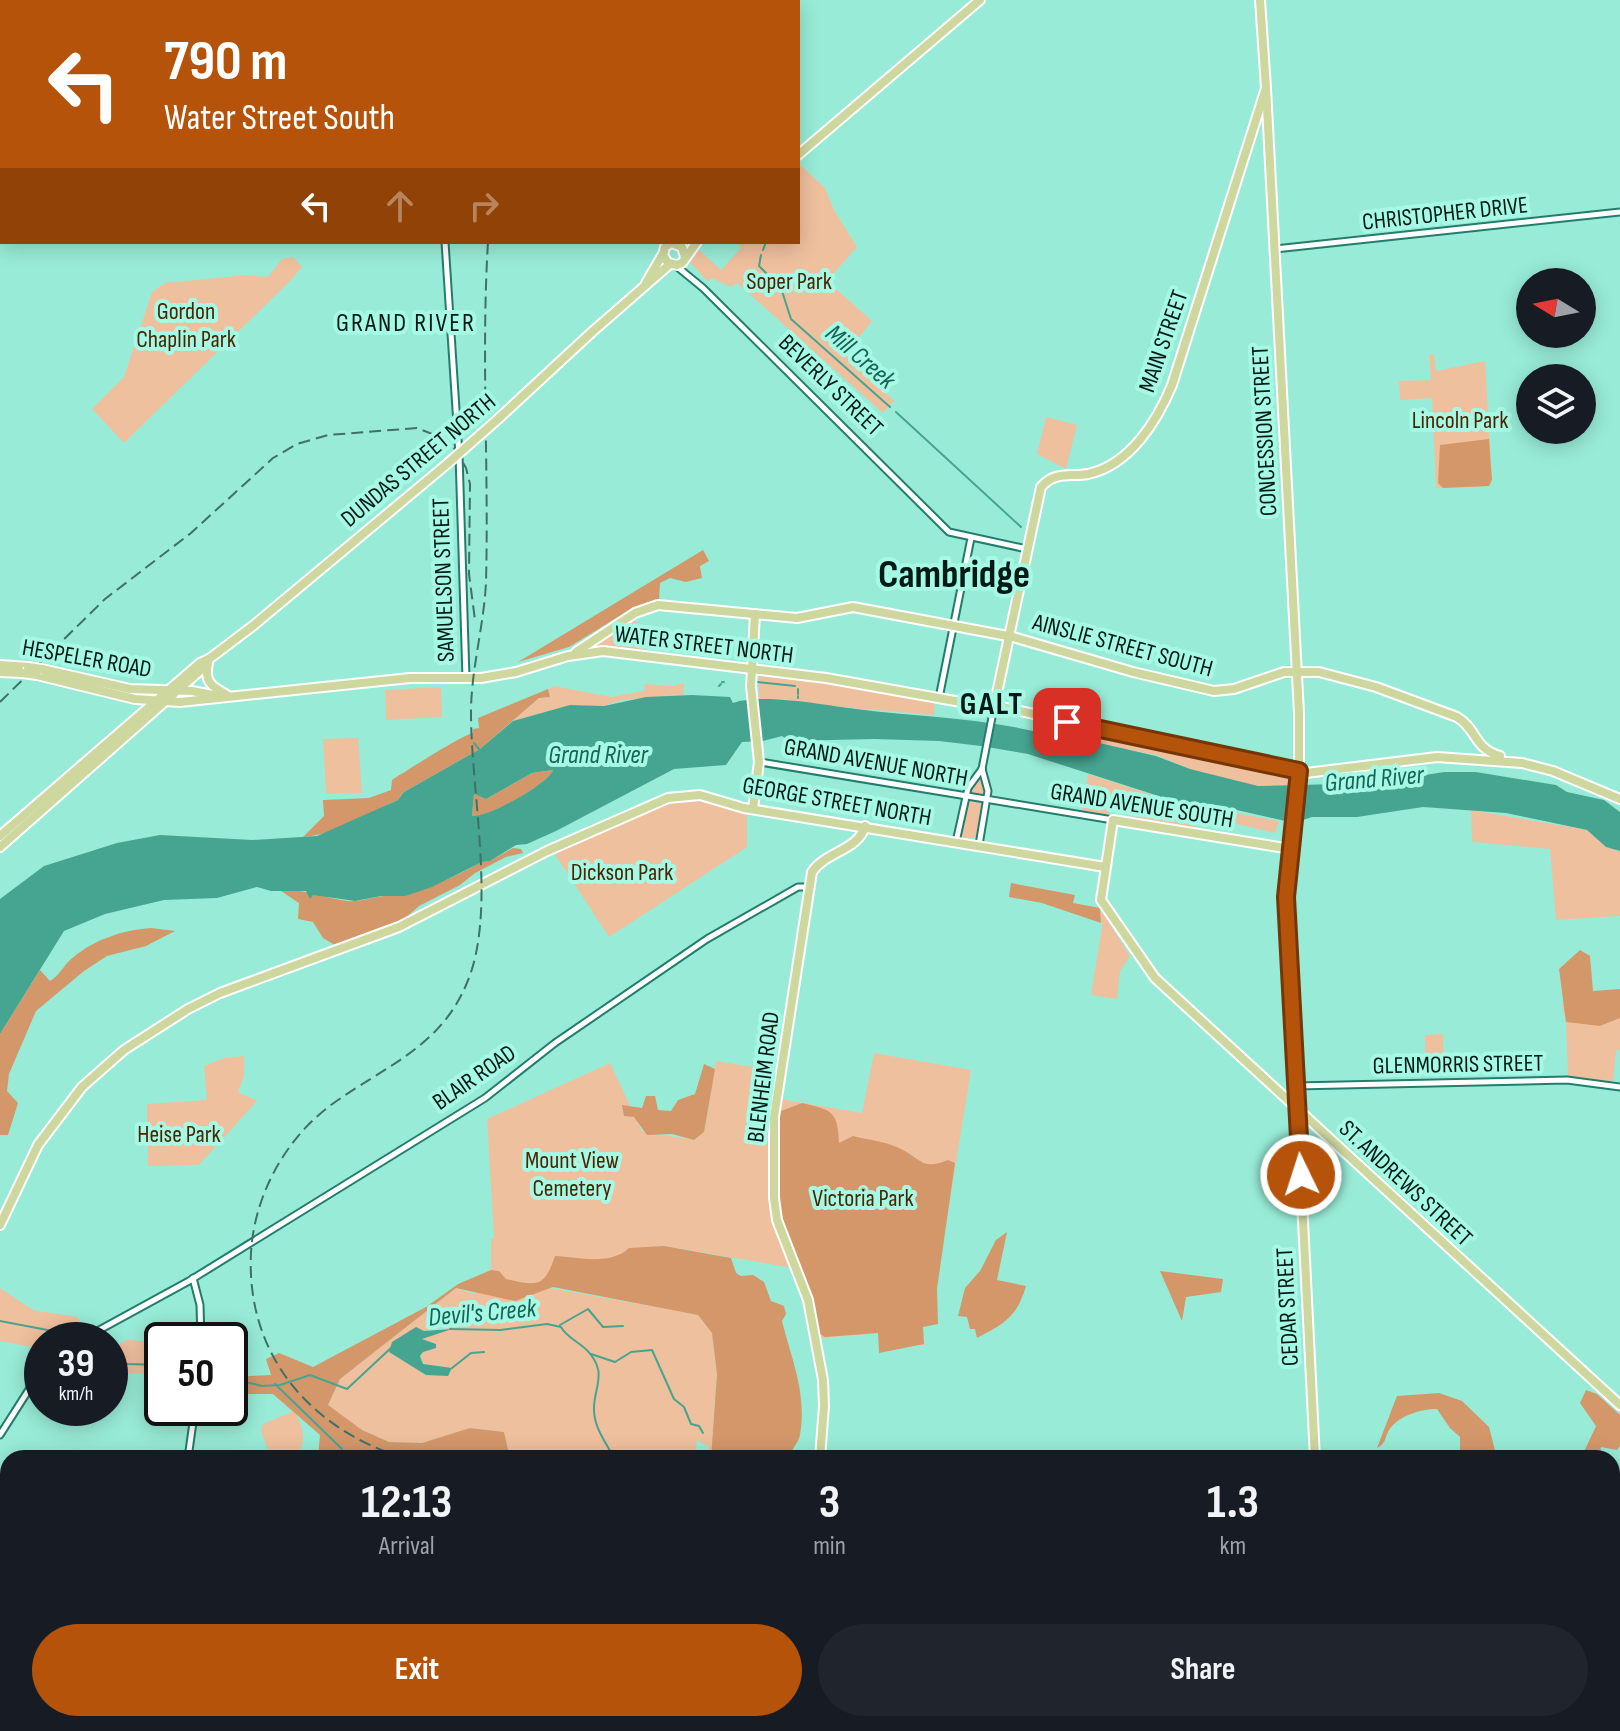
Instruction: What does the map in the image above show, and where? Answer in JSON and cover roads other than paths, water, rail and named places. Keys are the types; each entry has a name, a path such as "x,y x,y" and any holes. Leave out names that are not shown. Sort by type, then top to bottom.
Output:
{"main road":[{"path":"800,153 967,5 980,0"},
{"name":"MAIN STREET","path":"994,707 1038,496 1045,482 1060,475 1093,472 1115,461 1142,437 1162,406 1266,88 1260,0"},
{"name":"CONCESSION STREET","path":"1266,88 1299,771"},
{"path":"658,244 663,252 678,262"},
{"name":"DUNDAS STREET NORTH","path":"646,283 663,252 675,244"},
{"path":"676,244 678,262"},
{"name":"DUNDAS STREET NORTH","path":"166,696 187,673 209,659 447,464 646,283 678,262 695,244"},
{"name":"AINSLIE STREET SOUTH","path":"568,656 648,607 668,605 797,618 853,607 1009,637 1214,691 1234,689 1268,675 1296,671 1328,674 1376,687 1457,717 1468,726 1486,752 1522,763"},
{"path":"753,809 759,762 751,669 755,614"},
{"name":"WATER STREET NORTH","path":"166,696 223,696 410,678 500,675 568,656 603,651 826,678 994,707 1299,771 1316,772 1437,757 1522,763"},
{"path":"209,659 207,679 223,696"},
{"name":"DUNDAS STREET NORTH","path":"166,696 203,668 209,659"},
{"name":"HESPELER ROAD","path":"0,665 151,690 166,696"},
{"name":"HESPELER ROAD","path":"0,672 25,670"},
{"name":"HESPELER ROAD","path":"40,672 131,698 166,696"},
{"path":"151,690 163,687 187,673"},
{"name":"WATER STREET NORTH","path":"166,696 208,693 223,696"},
{"path":"115,741 137,717 166,696"},
{"path":"0,847 33,813 166,696"},
{"path":"131,698 137,708 137,717"},
{"path":"1472,734 1472,758"},
{"path":"1522,763 1544,767 1620,799"},
{"name":"CEDAR STREET","path":"1299,771 1286,897 1315,1450"},
{"name":"GEORGE STREET NORTH","path":"0,1225 33,1155 60,1112 96,1073 124,1050 208,999 399,927 547,851 654,803 678,796 700,795 753,809 1105,867"},
{"path":"0,836 33,813"},
{"name":"GRAND AVENUE SOUTH","path":"1113,820 1291,849"},
{"name":"ST. ANDREWS STREET","path":"1113,820 1100,892 1104,907 1149,971 1620,1405"},
{"path":"809,887 816,866 861,838 865,826"},
{"name":"BLENHEIM ROAD","path":"809,887 774,1117 774,1198 777,1220 808,1300 823,1380 821,1450"}],"street":[{"name":"CHRISTOPHER DRIVE","path":"1275,249 1620,212"},
{"name":"SAMUELSON STREET","path":"445,244 459,455 466,678"},
{"name":"BEVERLY STREET","path":"678,262 943,526 953,534 971,538"},
{"path":"939,698 971,538 1027,549"},
{"name":"MAIN STREET","path":"982,769 994,707"},
{"name":"GRAND AVENUE NORTH","path":"759,762 987,799"},
{"path":"956,842 966,796 974,776 982,769 986,776 987,799 979,845"},
{"name":"GRAND AVENUE SOUTH","path":"987,799 1113,820"},
{"name":"BLAIR ROAD","path":"114,1322 193,1278 490,1094 636,987 745,917 798,887 809,887"},
{"name":"GLENMORRIS STREET","path":"1295,1086 1567,1080 1620,1087"},
{"path":"193,1278 200,1322"},
{"path":"0,1435 24,1397"},
{"path":"189,1450 192,1426"}],"water":[{"name":"Grand River","path":"646,697 730,697 733,703 760,699 793,701 966,720 1033,731 1034,728 1156,756 1190,769 1258,786 1375,783 1444,772 1476,772 1556,785 1567,792 1604,800 1620,812 1620,851 1606,847 1587,830 1506,813 1423,807 1357,817 1312,817 1294,823 1210,804 1174,801 1028,754 981,746 874,739 789,741 782,736 742,742 726,765 674,769 556,831 527,844 516,845 490,861 405,896 355,901 313,895 310,899 306,891 271,891 257,887 217,898 164,900 105,914 64,931 0,1034 0,899 44,866 117,843 160,835 252,840 317,836 398,800 404,792 480,749 513,721 570,705 604,706","holes":["553,770 529,792 503,806 472,816 474,794 486,799 532,773"]},
{"path":"416,1327 424,1331 452,1329 422,1339 436,1344 436,1348 420,1356 423,1364 452,1368 448,1376 426,1375 389,1352 392,1342"}],"waterway":[{"name":"Mill Creek","path":"763,250 765,244"},
{"name":"Mill Creek","path":"761,255 759,266 781,288 791,319 890,407"},
{"name":"Mill Creek","path":"896,412 1021,527"},
{"path":"758,682 795,686"},
{"path":"798,689 798,694"},
{"path":"474,743 479,749"},
{"path":"560,1325 588,1309 603,1327 623,1326"},
{"name":"Devil's Creek","path":"0,1321 24,1326"},
{"name":"Devil's Creek","path":"450,1329 500,1330 547,1324 561,1327 595,1361 599,1373 594,1414 610,1450"},
{"name":"Devil's Creek","path":"248,1383 280,1385 310,1375 347,1389 392,1347"},
{"path":"591,1354 615,1362 631,1352 652,1350 674,1399 684,1407 691,1424 699,1426 703,1433"},
{"path":"452,1368 471,1353 484,1352"},
{"name":"Devil's Creek","path":"128,1364 144,1364"},
{"path":"275,1384 342,1449"}],"railway":[{"path":"383,1450 340,1428 313,1407 290,1383 272,1355 260,1324 252,1290 251,1253 253,1232 266,1190 275,1170 300,1134 331,1105 395,1064 432,1034 461,995 472,969 481,909 480,842 471,713 486,582 485,327 488,244"},
{"path":"0,702 105,599 191,533 273,458 297,444 328,435 417,428 440,437 456,450 470,484 469,574 475,620"}],"district":[{"name":"GRAND RIVER","path":"406,322"},
{"name":"Cambridge","path":"954,573"},
{"name":"GALT","path":"992,703"}],"park label":[{"name":"Soper Park","path":"789,281"},
{"name":"Gordon Chaplin Park","path":"186,325"},
{"name":"Lincoln Park","path":"1460,420"},
{"name":"Dickson Park","path":"622,872"},
{"name":"Heise Park","path":"179,1134"},
{"name":"Mount View Cemetery","path":"572,1174"},
{"name":"Victoria Park","path":"863,1198"}]}
